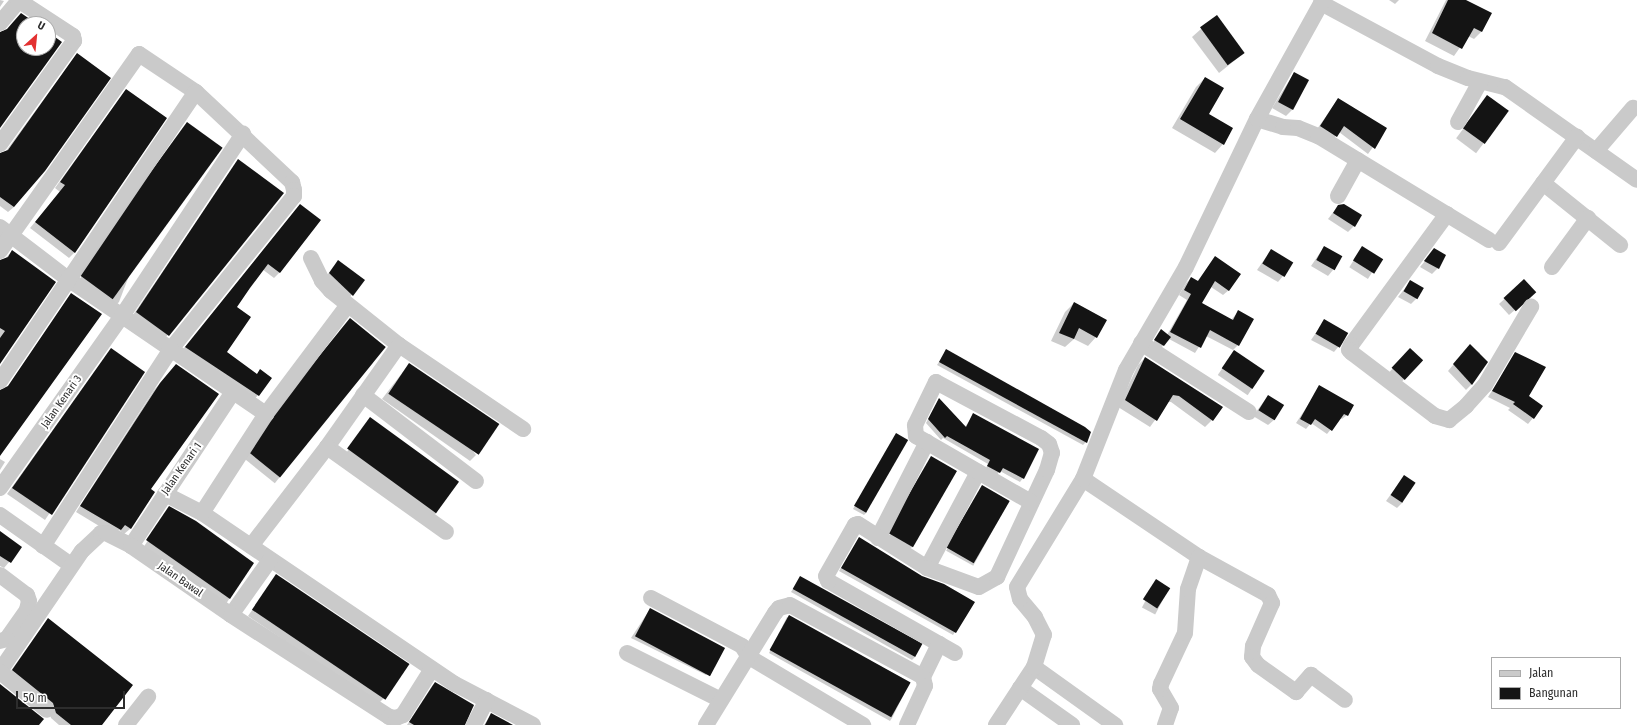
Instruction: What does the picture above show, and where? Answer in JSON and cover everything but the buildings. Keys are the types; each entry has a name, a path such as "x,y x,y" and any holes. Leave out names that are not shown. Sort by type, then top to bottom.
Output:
{"street":[{"path":"0,23 18,0 73,36 74,41 0,144"},
{"path":"996,725 1034,667 1044,635 1035,617 1020,599 1017,587 1083,478 1126,370 1186,266 1257,119 1322,2 1438,66 1480,82 1490,82 1504,87 1637,180"},
{"path":"0,252 6,231 137,54 142,55 196,92 244,134 292,182 294,196 171,349 43,546"},
{"path":"1458,122 1480,82"},
{"path":"0,381 196,92"},
{"path":"1596,151 1633,108"},
{"path":"1257,119 1282,127 1298,128 1318,136 1494,242 1543,183 1577,137"},
{"name":"Jalan Kenari 3","path":"0,488 122,316 244,134"},
{"path":"1338,196 1358,160"},
{"path":"1543,183 1620,245"},
{"path":"1447,214 1351,345 1349,350 1434,416 1449,420 1466,406 1484,385 1531,307"},
{"path":"1552,267 1588,218"},
{"path":"6,231 68,279 266,414"},
{"path":"311,258 322,280 347,306 399,345 523,429"},
{"path":"202,513 266,414 347,306"},
{"path":"1141,343 1249,412"},
{"path":"251,546 327,447 399,345"},
{"path":"955,653 828,581 828,572 855,525 860,526 927,568 979,587 997,577 1031,502 1052,453 1049,444 940,381 936,382 913,430 916,436 1031,502"},
{"name":"Jalan Kenari 1","path":"131,546 164,494 233,392"},
{"path":"363,395 476,481"},
{"path":"878,538 927,442"},
{"path":"327,447 446,532"},
{"path":"927,568 978,472"},
{"path":"1083,478 1199,557 1271,598 1270,610 1253,646 1252,657 1258,665 1296,692 1299,691 1307,678 1315,676 1345,700"},
{"path":"164,494 202,513 432,669 533,725"},
{"path":"0,515 71,565"},
{"name":"Jalan Bawal","path":"0,672 71,565 88,544 101,533 114,536 131,546 230,615 384,714 396,718 403,715 432,669"},
{"path":"1165,725 1171,708 1169,700 1160,689 1161,684 1185,633 1188,589 1199,557"},
{"path":"230,615 270,560"},
{"path":"0,575 27,595 29,601 27,610 7,639 0,641"},
{"path":"997,577 1017,587"},
{"path":"651,598 742,646 749,656 863,725"},
{"path":"706,725 775,613 785,605 790,605 922,677 925,686 908,725"},
{"path":"922,677 939,644"},
{"path":"627,653 721,700"},
{"path":"1034,667 1115,725"},
{"path":"0,672 47,710"},
{"path":"1020,688 1072,725"},
{"path":"126,725 148,697"},
{"path":"474,725 487,700"}]}
